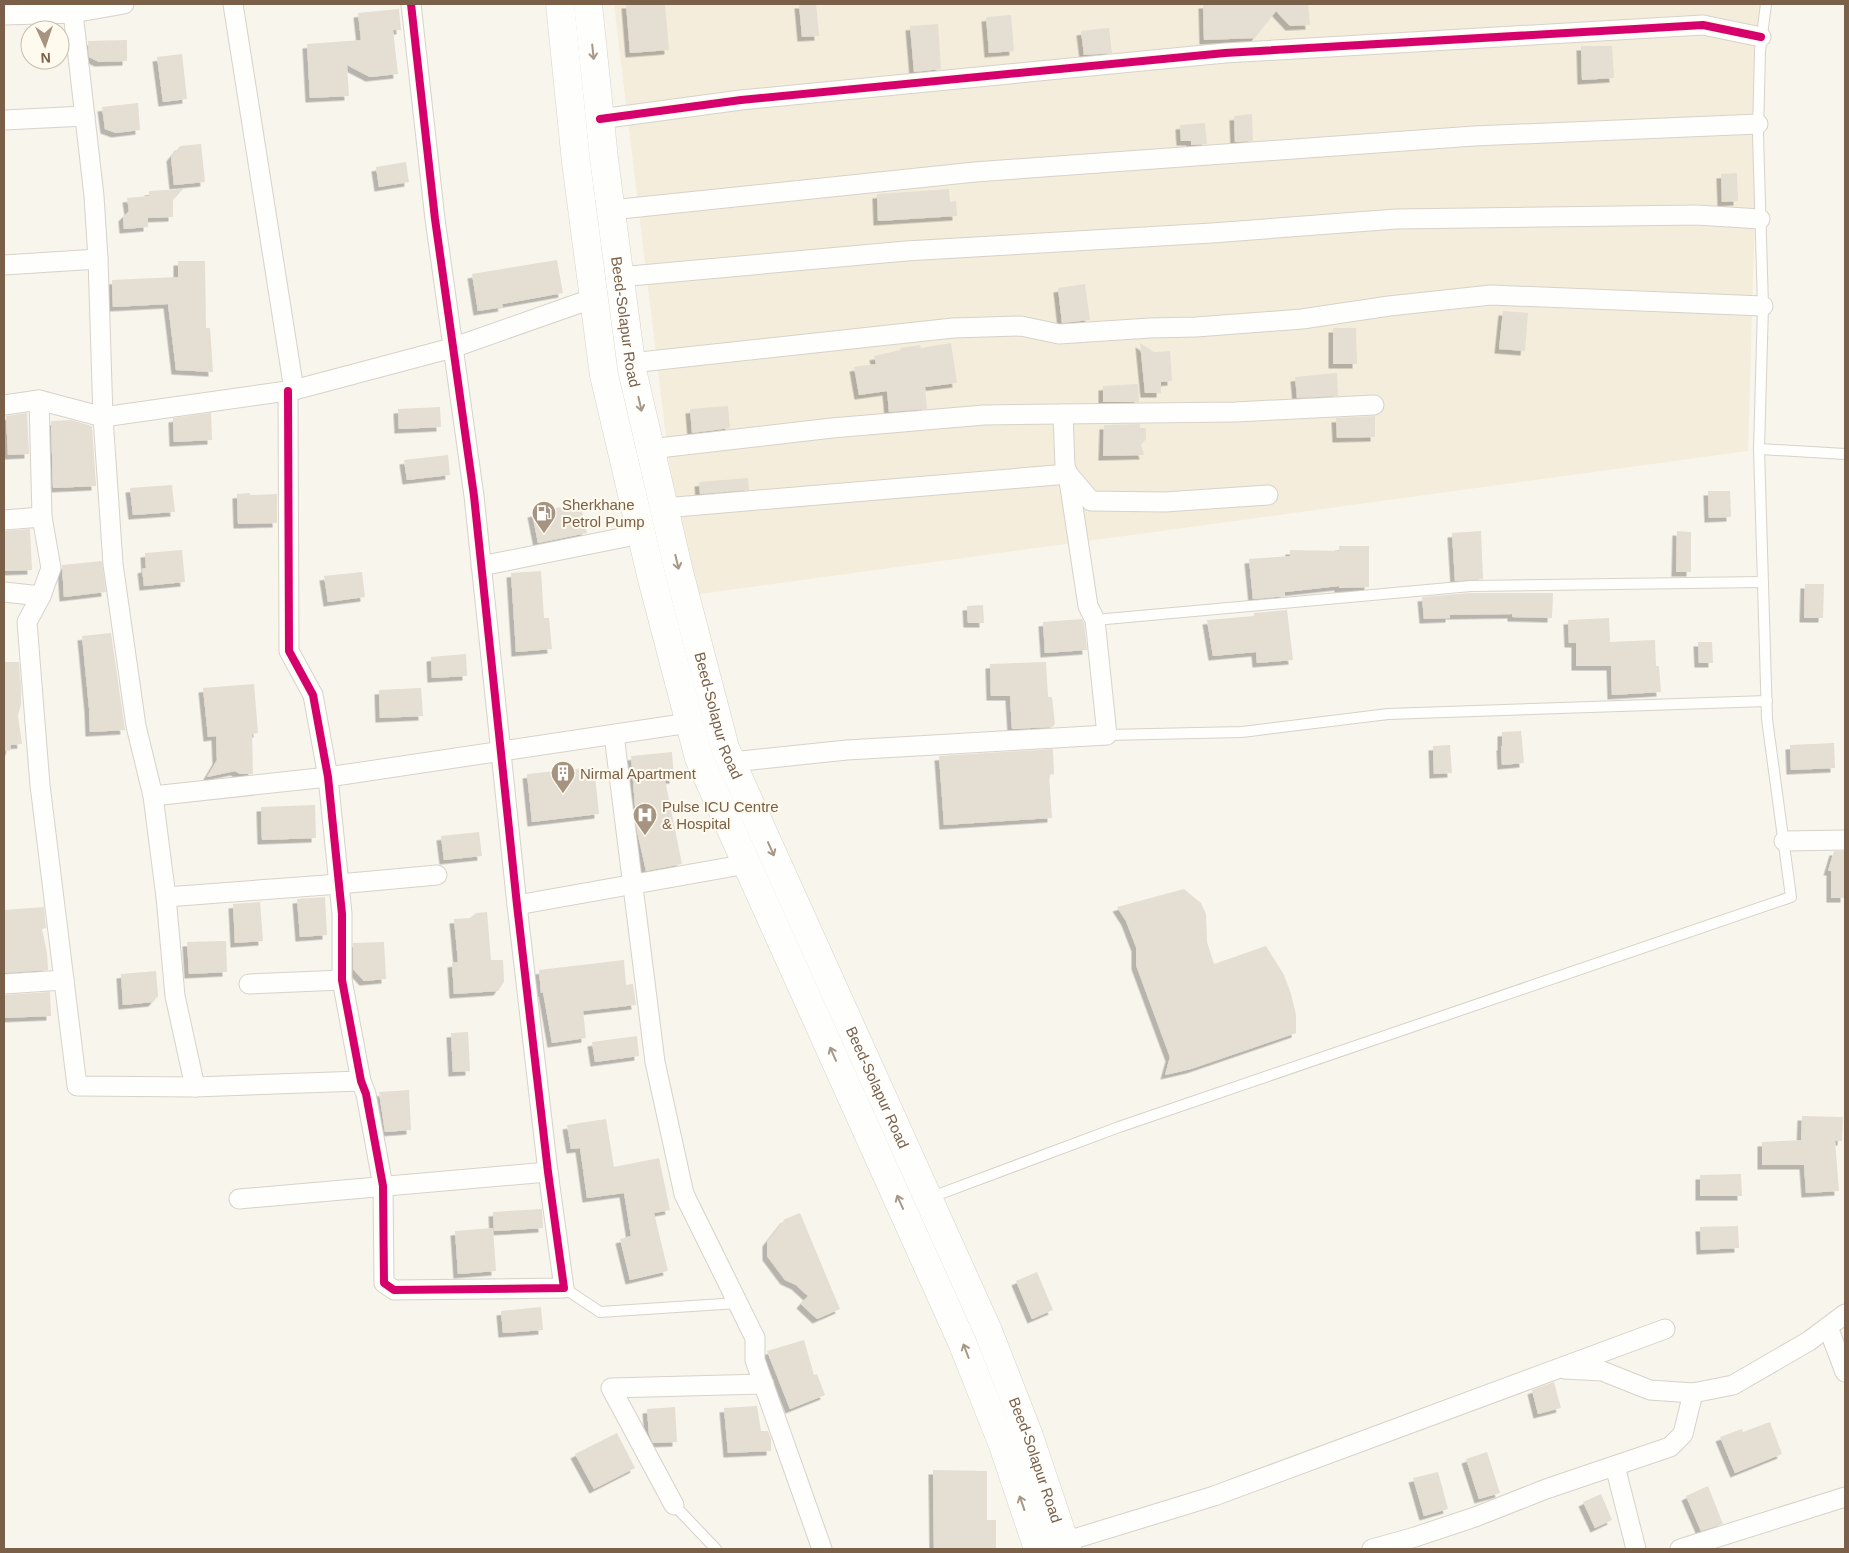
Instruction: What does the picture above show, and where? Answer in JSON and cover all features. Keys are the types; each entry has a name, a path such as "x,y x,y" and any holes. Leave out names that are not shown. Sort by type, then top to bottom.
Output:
{"main road":[{"name":"Beed-Solapur Road","path":"560,4 576,162 604,375 641,534 699,758 962,1342 1002,1445 1038,1549"},
{"name":"Beed-Solapur Road","path":"588,4 600,119 631,363 664,508 723,739 988,1330 1029,1436 1066,1546"}],"street":[{"path":"4,15 73,13 124,4"},
{"path":"233,4 291,390 289,651 313,695 328,777 342,914 342,980 383,1186 384,1283 394,1290 564,1288 548,1172 517,905 474,496 435,219 411,4"},
{"path":"73,13 94,196 113,564 136,726 153,796 166,897 175,996 195,1087"},
{"path":"600,119 741,100 1225,53 1703,25 1761,37"},
{"path":"4,120 85,116"},
{"path":"611,210 994,171 1474,136 1758,124"},
{"path":"620,278 906,251 1212,233 1396,219 1696,215 1760,219"},
{"path":"4,265 98,259"},
{"path":"631,363 953,328 1021,326 1059,334 1196,327 1302,319 1389,306 1491,295 1763,306"},
{"path":"4,405 39,400 104,417 291,390 452,348 594,298"},
{"path":"39,400 42,517 51,568 41,596 27,622 40,785 76,1086 195,1087 362,1080"},
{"path":"650,449 832,428 974,416 1235,412 1374,405"},
{"path":"732,762 847,750 1107,735 1096,620 1088,606 1068,474 1065,466 1063,414"},
{"path":"1068,474 1091,501 1165,502 1268,495"},
{"path":"664,508 1068,474"},
{"path":"4,520 42,517"},
{"path":"481,566 641,534"},
{"path":"4,592 41,596"},
{"path":"153,796 328,777 614,735 689,722"},
{"path":"614,735 655,1062 684,1194 756,1338 755,1360 822,1549"},
{"path":"1784,841 1845,840"},
{"path":"517,905 747,864"},
{"path":"166,897 436,875"},
{"path":"4,984 64,980"},
{"path":"249,984 342,980"},
{"path":"239,1199 548,1172"},
{"path":"1558,1368 1602,1371 1650,1390 1693,1393 1733,1385 1810,1341 1845,1314"},
{"path":"1828,1327 1845,1372"},
{"path":"1066,1546 1214,1496 1666,1329"},
{"path":"674,1505 611,1388 764,1384"},
{"path":"1372,1549 1475,1517 1546,1489 1670,1447 1683,1434 1693,1393"},
{"path":"1615,1466 1636,1549"},
{"path":"1680,1549 1845,1497"}],"lane":[{"path":"929,1198 1119,1127 1791,897 1767,719 1759,449 1763,306 1758,124 1761,37 1766,4"},
{"path":"1759,449 1845,454"},
{"path":"1096,620 1471,586 1763,582"},
{"path":"1107,735 1242,732 1388,714 1767,701"},
{"path":"564,1288 600,1312 738,1303"},
{"path":"674,1505 716,1549"}],"shaded area":[{"path":"614,4 1761,4 1748,451 685,596"}],"building":[{"path":"626,4 665,4 669,50 630,53"},
{"path":"799,4 816,4 819,36 802,37"},
{"path":"1203,4 1308,4 1310,25 1290,26 1276,11 1255,38 1204,40"},
{"path":"399,9 401,30 393,30 398,74 370,77 347,65 349,96 310,98 307,44 361,40 358,13"},
{"path":"1011,15 1014,51 989,53 986,17"},
{"path":"938,24 941,69 914,72 910,26"},
{"path":"1109,28 1112,53 1084,55 1081,31"},
{"path":"127,40 127,61 99,62 89,57 88,41"},
{"path":"1581,46 1612,46 1614,78 1582,80"},
{"path":"182,54 187,99 163,102 157,57"},
{"path":"138,103 140,130 116,133 105,129 102,107"},
{"path":"1252,114 1253,141 1235,142 1234,116"},
{"path":"1205,123 1207,144 1191,145 1191,141 1181,141 1180,125"},
{"path":"201,144 205,182 174,185 171,157 180,146"},
{"path":"406,162 409,182 379,187 376,167"},
{"path":"1737,173 1738,201 1722,202 1721,174"},
{"path":"183,189 173,200 173,217 148,218 148,227 124,229 123,217 129,211 127,198 149,196 149,191"},
{"path":"949,189 950,202 956,201 957,216 878,221 877,194"},
{"path":"557,260 563,293 502,304 503,307 478,311 472,274"},
{"path":"178,261 205,261 206,328 210,328 213,372 176,370 168,304 113,307 112,280 178,277"},
{"path":"1085,284 1090,320 1062,323 1058,288"},
{"path":"1503,311 1528,313 1525,351 1499,349"},
{"path":"1333,328 1356,328 1357,364 1333,364"},
{"path":"951,343 957,383 925,387 927,409 889,412 887,391 859,395 854,367 876,364 874,356 901,350 900,348 920,345 921,348"},
{"path":"1140,343 1154,352 1170,351 1172,381 1161,382 1161,393 1145,393"},
{"path":"1337,373 1338,396 1297,398 1295,377"},
{"path":"1138,384 1139,402 1103,402 1103,386"},
{"path":"728,406 730,428 692,433 690,409"},
{"path":"440,407 441,427 399,429 398,409"},
{"path":"27,413 29,454 8,455 6,416"},
{"path":"211,413 212,440 174,442 173,418"},
{"path":"1375,416 1375,437 1337,438 1336,418"},
{"path":"71,420 92,426 96,486 53,488 51,421"},
{"path":"1140,424 1140,428 1146,428 1146,439 1141,445 1144,455 1103,456 1104,425"},
{"path":"448,455 450,475 407,480 404,460"},
{"path":"748,478 749,490 700,494 699,482"},
{"path":"172,485 175,512 133,515 130,488"},
{"path":"1708,491 1730,491 1731,517 1709,518"},
{"path":"249,493 251,495 277,494 277,523 238,524 237,494"},
{"path":"580,503 587,533 538,543 532,513"},
{"path":"30,529 32,570 4,571 4,531"},
{"path":"1481,531 1483,579 1455,581 1452,533"},
{"path":"1677,531 1691,532 1691,572 1676,572"},
{"path":"1339,546 1369,546 1369,587 1339,588 1339,586 1285,592 1285,596 1253,599 1249,559 1290,556 1290,550 1339,551"},
{"path":"182,550 185,582 144,586 142,569 146,568 145,553"},
{"path":"102,561 106,592 64,597 62,565"},
{"path":"541,571 544,618 549,618 552,649 516,652 511,573"},
{"path":"362,572 365,597 328,602 324,576"},
{"path":"1805,584 1824,584 1823,618 1804,618"},
{"path":"1471,593 1553,593 1552,618 1512,617 1512,614 1450,615 1450,618 1424,619 1422,597"},
{"path":"983,605 984,623 968,623 967,606"},
{"path":"1287,610 1293,660 1257,663 1256,652 1213,656 1207,620 1254,616 1254,613"},
{"path":"1609,618 1610,642 1655,640 1656,666 1659,666 1661,692 1612,695 1611,666 1576,666 1576,643 1569,643 1568,620"},
{"path":"1082,619 1087,650 1045,653 1043,622"},
{"path":"111,633 125,730 90,732 82,636"},
{"path":"1698,642 1712,642 1713,663 1699,663"},
{"path":"466,654 467,676 432,678 431,657"},
{"path":"4,662 19,662 21,687 21,704 18,716 22,744 11,745 10,751 4,750"},
{"path":"1046,662 1048,697 1052,697 1055,724 1052,727 1012,729 1010,696 991,696 990,664"},
{"path":"254,684 258,733 252,734 253,774 240,774 235,771 207,777 217,760 216,736 208,737 203,688"},
{"path":"421,688 423,716 380,718 379,690"},
{"path":"1521,731 1524,763 1502,765 1502,732"},
{"path":"1834,743 1835,768 1791,770 1790,745"},
{"path":"1450,745 1452,773 1434,774 1433,746"},
{"path":"1053,749 1054,774 1049,775 1052,818 944,825 939,756"},
{"path":"672,752 674,779 665,780 682,864 646,871 637,831 631,756"},
{"name":"Nirmal Apartment","path":"594,767 599,814 532,822 527,774"},
{"path":"315,805 316,838 262,840 261,807"},
{"path":"479,832 482,856 444,860 441,836"},
{"path":"1834,851 1845,851 1845,898 1831,898 1831,871 1828,871"},
{"path":"1184,889 1201,903 1206,914 1207,942 1214,964 1266,946 1284,975 1291,994 1296,1015 1296,1033 1191,1069 1165,1075 1170,1057 1136,965 1136,947 1126,921 1117,907"},
{"path":"325,897 327,935 300,937 297,899"},
{"path":"260,902 263,941 235,943 233,904"},
{"path":"44,907 46,928 42,929 48,970 4,973 4,910"},
{"path":"487,912 491,960 503,960 504,982 498,991 454,994 452,963 458,962 454,919 470,918 476,913"},
{"path":"226,941 227,972 189,974 187,942"},
{"path":"384,942 386,979 364,981 353,969 353,943"},
{"path":"624,960 626,985 633,984 636,1005 583,1011 586,1038 552,1043 543,992 541,993 539,970"},
{"path":"156,971 158,996 153,1002 123,1005 121,974"},
{"path":"50,992 51,1016 4,1018 4,995"},
{"path":"468,1032 470,1071 453,1072 451,1033"},
{"path":"637,1036 639,1056 595,1062 592,1042"},
{"path":"409,1090 411,1130 385,1132 379,1092"},
{"path":"1802,1116 1843,1117 1842,1141 1835,1141 1839,1191 1806,1193 1804,1165 1762,1165 1762,1142 1801,1140"},
{"path":"606,1119 614,1167 659,1158 670,1210 654,1213 668,1271 630,1280 620,1239 631,1236 624,1193 587,1198 580,1148 571,1149 567,1125"},
{"path":"1741,1174 1742,1196 1700,1196 1700,1175"},
{"path":"542,1209 543,1228 494,1231 493,1212"},
{"path":"800,1213 840,1309 817,1319 801,1304 808,1296 796,1285 785,1280 767,1256 767,1242 785,1219"},
{"path":"1738,1226 1739,1248 1701,1250 1700,1227"},
{"path":"493,1228 496,1271 458,1274 455,1231"},
{"path":"1037,1272 1053,1310 1032,1319 1016,1281"},
{"path":"541,1307 543,1330 503,1333 501,1311"},
{"path":"804,1340 814,1375 817,1374 825,1395 790,1409 767,1351"},
{"path":"1554,1382 1561,1408 1538,1414 1532,1390"},
{"path":"757,1406 761,1431 768,1431 771,1439 771,1451 728,1453 724,1408"},
{"path":"675,1407 677,1442 653,1443 649,1434 647,1409"},
{"path":"1770,1422 1782,1454 1735,1473 1720,1437 1742,1429 1743,1432"},
{"path":"617,1433 635,1468 594,1489 575,1454"},
{"path":"1487,1452 1500,1493 1479,1499 1466,1459"},
{"path":"933,1470 987,1471 987,1520 996,1520 996,1549 934,1549"},
{"path":"1438,1472 1448,1509 1424,1516 1413,1478"},
{"path":"1708,1486 1723,1524 1701,1531 1686,1496"},
{"path":"1601,1494 1612,1520 1595,1528 1583,1502"}],"cycle path":[{"path":"288,391 289,651 313,695 328,777 342,914 342,980 383,1186 384,1283 394,1290 564,1288 548,1172 517,905 474,496 435,219 411,4"},
{"path":"600,119 741,100 1225,53 1703,25 1761,37"}],"place":[{"name":"Sherkhane Petrol Pump","path":"544,534"},
{"name":"Nirmal Apartment","path":"563,794"},
{"name":"Pulse ICU Centre & Hospital","path":"645,836"}]}
